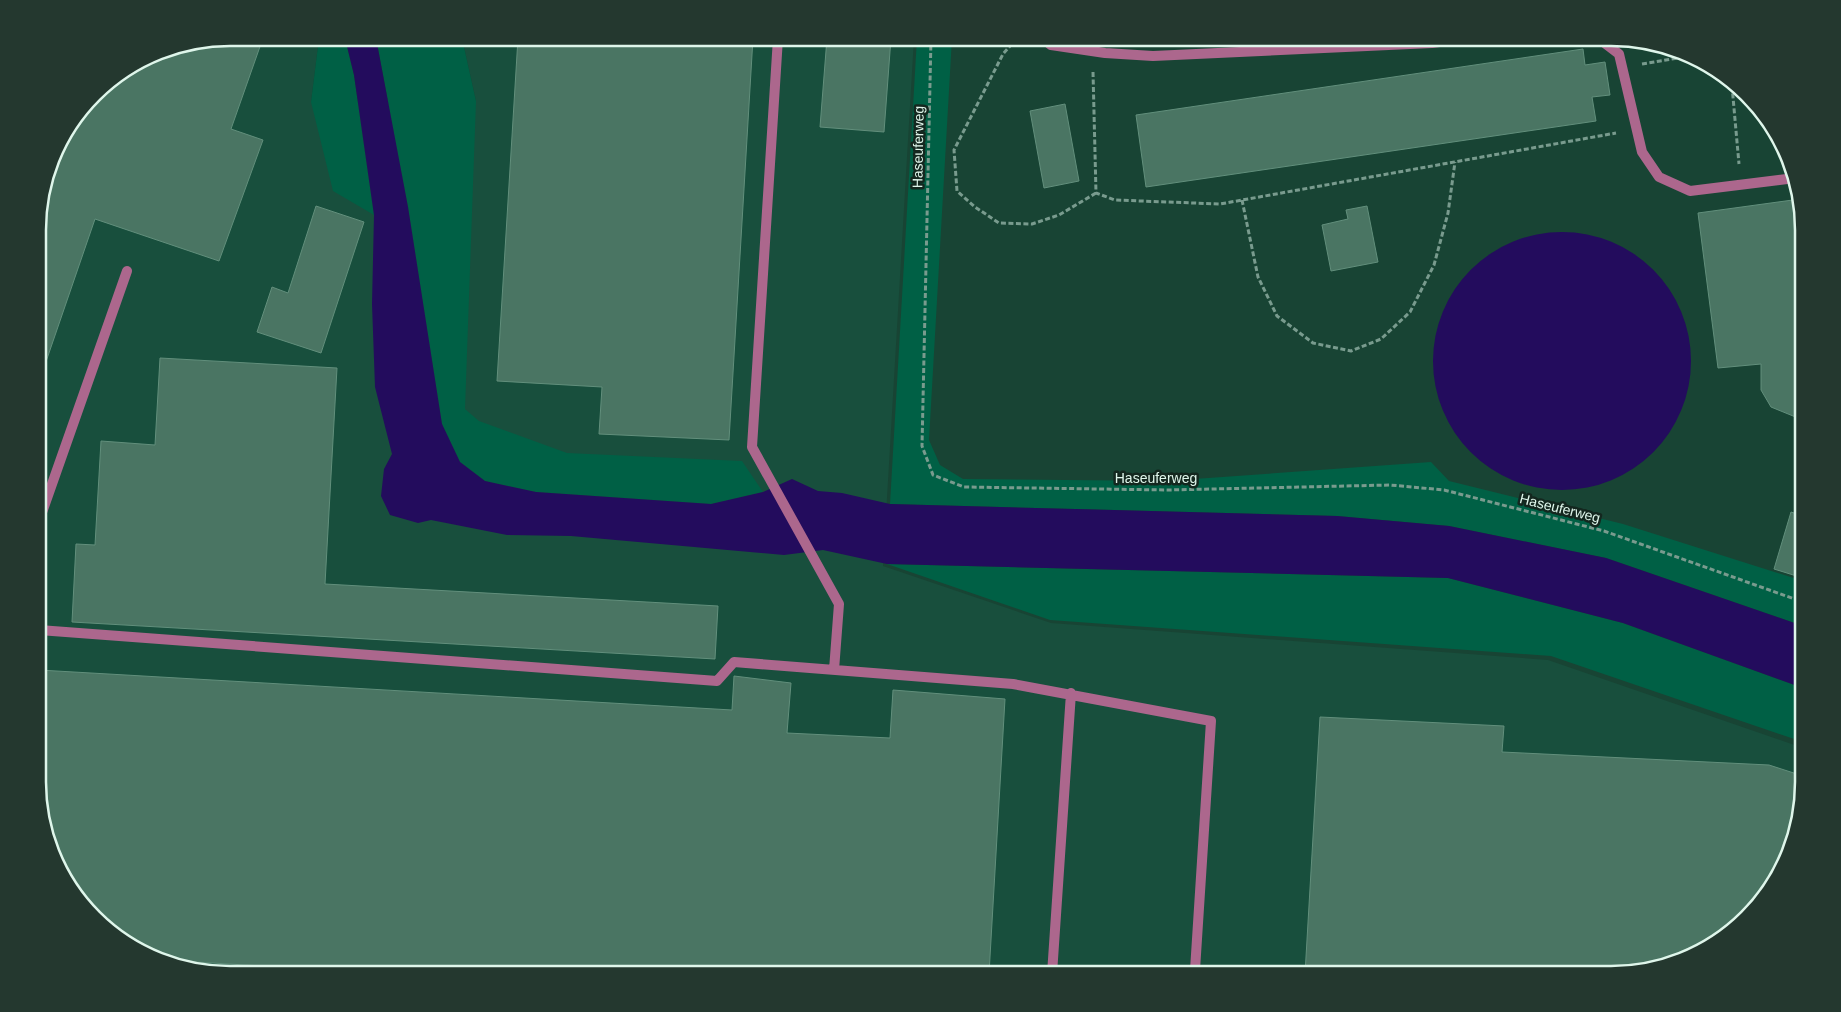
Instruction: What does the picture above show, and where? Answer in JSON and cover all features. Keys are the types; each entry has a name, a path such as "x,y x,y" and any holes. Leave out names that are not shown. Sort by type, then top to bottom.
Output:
{"lane":[{"path":"777,46 752,447 839,604 834,670"},
{"path":"1063,46 1092,51 1153,56 1368,46"},
{"path":"1609,46 1620,54 1642,152 1659,177 1690,191 1787,179"},
{"path":"46,501 127,271"},
{"path":"46,631 717,681 734,662 969,679 1071,693 1211,721 1195,966"},
{"path":"1053,966 1071,693"}],"path":[{"name":"Haseuferweg","path":"931,46 922,446 933,475 964,487 1168,490 1390,485 1444,490 1604,531 1795,599"},
{"path":"1010,46 1003,54 954,150 957,191 975,207 999,223 1032,224 1058,215 1097,193"},
{"path":"1092,51 1097,193"},
{"path":"1622,67 1676,58"},
{"path":"1733,93 1741,184"},
{"path":"1097,193 1115,200 1220,204 1636,129"},
{"path":"1242,200 1258,277 1277,316 1313,343 1351,351 1381,339 1410,312 1434,265 1448,213 1455,162"}],"shaded area":[{"path":"230,46 318,46 311,102 476,101 464,46 914,46 883,566 1051,623 1548,660 1795,745 1795,782 1791,818 1781,852 1757,894 1723,928 1703,941 1670,956 1635,964 1611,966 230,966 194,962 171,956 149,947 122,931 53,827 48,806 46,782 46,230 48,206 56,171 65,149 84,118 100,100 118,84 149,65 171,56 206,48"},
{"path":"318,46 347,46 354,75 374,215 333,191 311,102"},
{"path":"347,46 378,46 408,207 442,424 460,462 485,481 536,492 711,504 763,492 792,479 818,491 842,493 890,504 1337,516 1449,526 1606,558 1795,623 1795,685 1623,623 1448,578 887,564 823,550 784,555 571,536 507,535 431,520 418,523 390,515 381,496 384,469 392,454 375,387 372,304 374,215 354,75"},
{"path":"378,46 464,46 476,101 465,409 479,421 567,453 742,461 763,492 711,504 536,492 485,481 460,462 442,424 408,207"},
{"path":"917,46 952,46 929,440 940,465 963,479 1166,481 1431,462 1449,481 1623,524 1795,578 1795,623 1606,558 1449,526 1337,516 890,504"},
{"path":"1562,232 1587,235 1611,242 1633,254 1653,270 1669,290 1681,312 1688,336 1691,361 1688,386 1681,410 1669,432 1653,452 1633,468 1611,480 1587,487 1562,490 1537,487 1513,480 1491,468 1471,452 1455,432 1443,410 1436,386 1433,361 1436,336 1443,312 1455,290 1471,270 1491,254 1513,242 1537,235"},
{"path":"887,564 1448,578 1623,623 1795,685 1795,739 1551,656 1050,620"}],"building":[{"path":"260,46 231,129 263,140 219,261 95,219 46,362 46,230 48,206 60,160 77,128 100,100 118,84 160,60 206,48"},
{"path":"518,46 753,46 729,440 599,434 602,387 497,381"},
{"path":"826,46 890,46 884,132 820,127"},
{"path":"1583,49 1585,65 1605,62 1610,95 1592,97 1596,121 1146,187 1136,115"},
{"path":"1065,104 1079,181 1044,188 1030,111"},
{"path":"1792,200 1795,230 1795,417 1771,407 1761,390 1761,364 1718,368 1698,213"},
{"path":"316,206 364,222 321,353 257,332 272,287 288,293"},
{"path":"1367,206 1378,262 1331,271 1322,225 1348,219 1346,210"},
{"path":"160,358 337,368 325,584 718,606 715,659 72,622 76,544 95,545 101,441 155,445"},
{"path":"1791,512 1795,513 1795,576 1774,569"},
{"path":"46,670 732,710 734,676 791,683 787,733 890,738 893,690 1005,699 989,966 263,966 194,962 160,952 118,928 84,894 60,852 50,818 46,782"},
{"path":"1320,717 1504,726 1502,752 1769,765 1795,773 1793,806 1785,841 1776,863 1764,884 1741,912 1723,928 1681,952 1647,962 1611,966 1305,966"}]}
